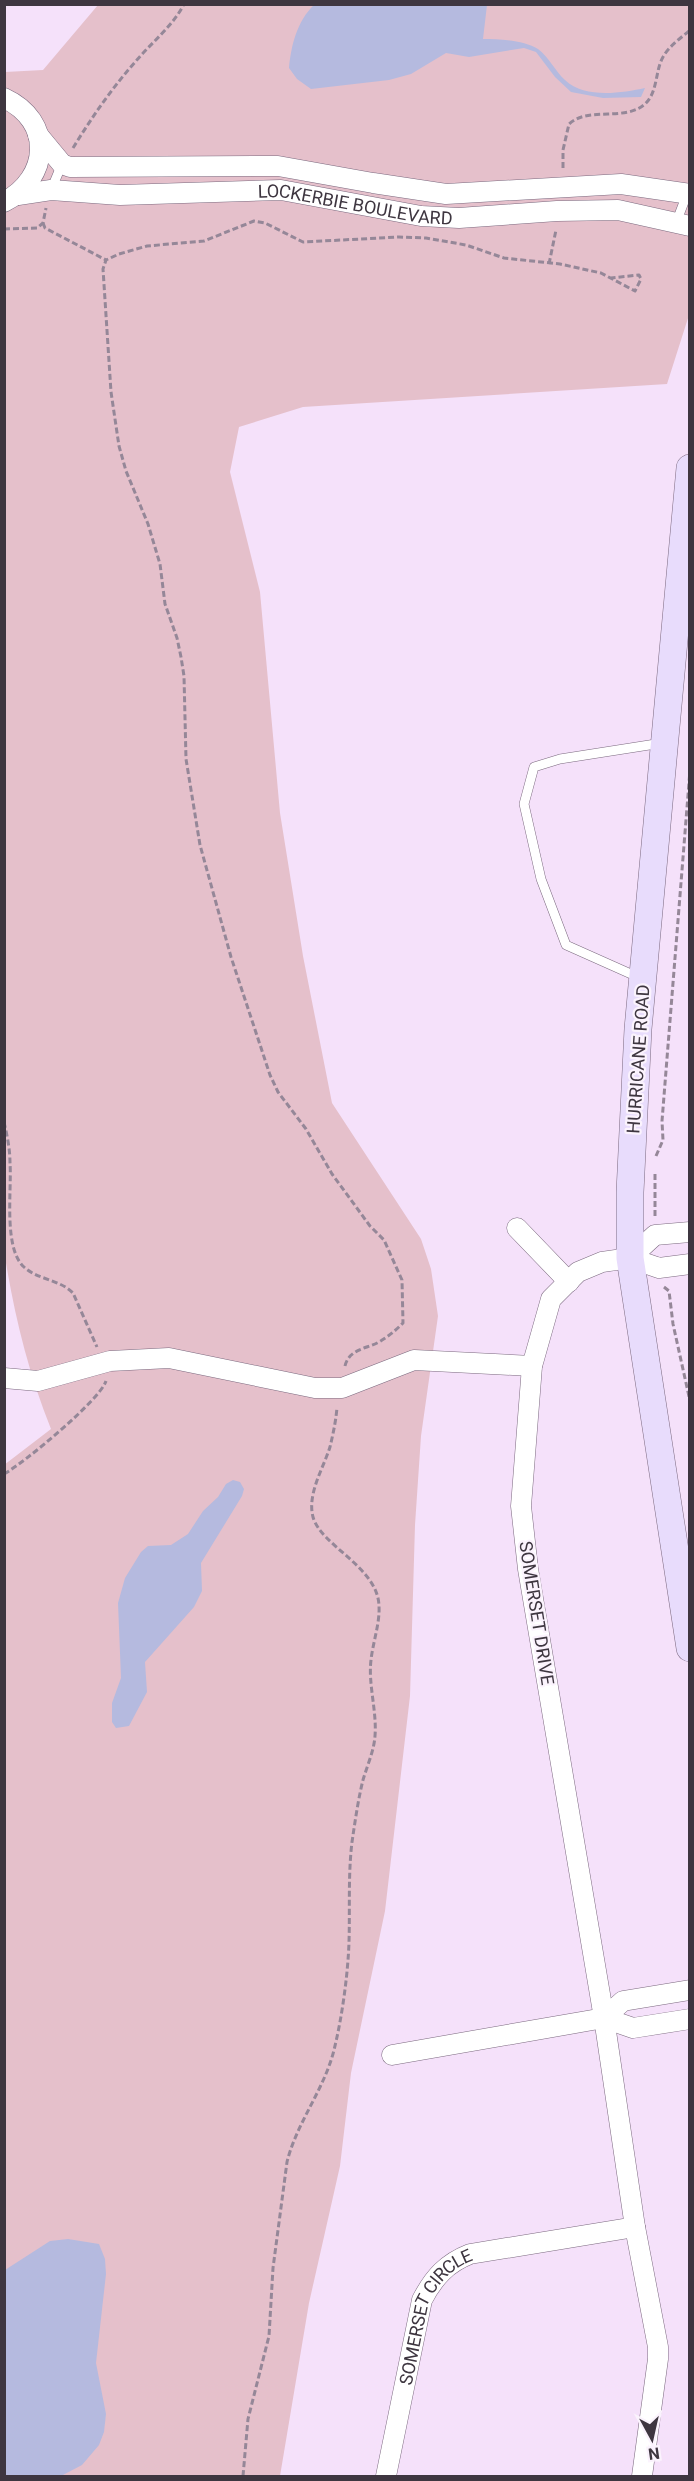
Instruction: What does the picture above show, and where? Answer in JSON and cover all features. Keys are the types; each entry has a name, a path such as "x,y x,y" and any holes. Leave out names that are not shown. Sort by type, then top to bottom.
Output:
{"street":[{"path":"4,98 16,104 30,117 39,135 62,164"},
{"path":"11,198 30,183 37,168 40,151 39,135"},
{"name":"LOCKERBIE BOULEVARD","path":"62,164 70,166 278,166 446,194 560,194 618,210 683,224"},
{"name":"LOCKERBIE BOULEVARD","path":"11,198 51,190 120,195 280,190 422,216 459,218 560,194 621,184 688,194"},
{"name":"HURRICANE ROAD","path":"690,468 638,1029 630,1192 630,1258 690,1648"},
{"path":"517,1228 569,1282"},
{"path":"690,1232 655,1235 630,1258 659,1268 690,1264"},
{"name":"SOMERSET DRIVE","path":"604,2018 528,1569 521,1509 532,1366 551,1299 578,1272 602,1262 630,1258"},
{"path":"4,1378 38,1381 104,1362 169,1358 315,1388 342,1388 414,1360 532,1366"},
{"path":"604,2018 623,2001 690,1990"},
{"path":"604,2018 635,2227 658,2347 642,2476"},
{"path":"392,2055 604,2018 633,2028 690,2019"},
{"name":"SOMERSET CIRCLE","path":"386,2476 419,2308 430,2284 447,2265 470,2254 635,2227"}],"lane":[{"path":"51,190 62,164"},
{"path":"683,224 688,194"},
{"path":"643,979 566,945 542,879 524,804 534,767 560,759 664,743"}],"path":[{"path":"62,164 98,107 176,19 184,4"},
{"path":"549,264 560,194 563,150 569,124 581,117 632,110 644,105 651,96 663,57 690,30"},
{"path":"106,260 118,254 147,246 204,241 254,221 265,223 303,242 426,238 466,245 504,258 560,264 592,271 635,291 641,279 639,275 611,278"},
{"path":"43,223 45,228 106,260"},
{"path":"4,229 37,228"},
{"path":"106,260 102,277 111,392 119,447 157,553 165,604 177,638 184,676 186,759 192,803 205,869 220,921 270,1075 278,1092 306,1129 332,1174 370,1226 384,1240 402,1280 403,1323 393,1334 361,1348 346,1359 340,1381 342,1388 330,1447 313,1496 313,1517 320,1531 360,1568 378,1599 379,1611 370,1665 376,1713 375,1738 361,1791 352,1845 349,1946 342,2011 327,2072 291,2146 285,2172 273,2268 269,2336 248,2419 243,2476"},
{"path":"655,1235 656,1153 663,1140 662,1121 690,770"},
{"path":"4,1122 10,1165 9,1211 15,1249 22,1266 34,1274 68,1287 73,1293 104,1362 107,1378 105,1385 96,1395 33,1455 4,1474"},
{"path":"659,1268 662,1285 669,1291 673,1324 690,1401"}],"shaded area":[{"path":"98,5 689,5 689,315 667,384 303,407 239,427 230,472 260,592 280,813 303,956 332,1103 421,1239 431,1269 438,1316 421,1436 415,1525 410,1696 385,1911 351,2073 340,2166 309,2303 280,2476 5,2476 4,1465 51,1429 23,1344 5,1257 5,72 43,70"}],"water":[{"path":"314,5 487,5 483,39 511,41 538,49 565,80 583,90 614,93 645,88 641,97 603,98 571,92 555,77 536,52 524,48 469,57 446,53 411,74 389,80 311,89 297,79 289,68 296,34 303,18"},
{"path":"233,1480 240,1482 244,1489 201,1563 202,1591 194,1607 145,1662 147,1692 129,1726 116,1728 112,1722 112,1703 121,1678 118,1603 125,1578 141,1552 148,1546 171,1545 188,1534 203,1511 218,1497 226,1484"},
{"path":"68,2239 99,2244 105,2259 106,2274 96,2363 106,2414 104,2432 99,2445 82,2465 61,2476 5,2476 5,2270 50,2241"}]}
